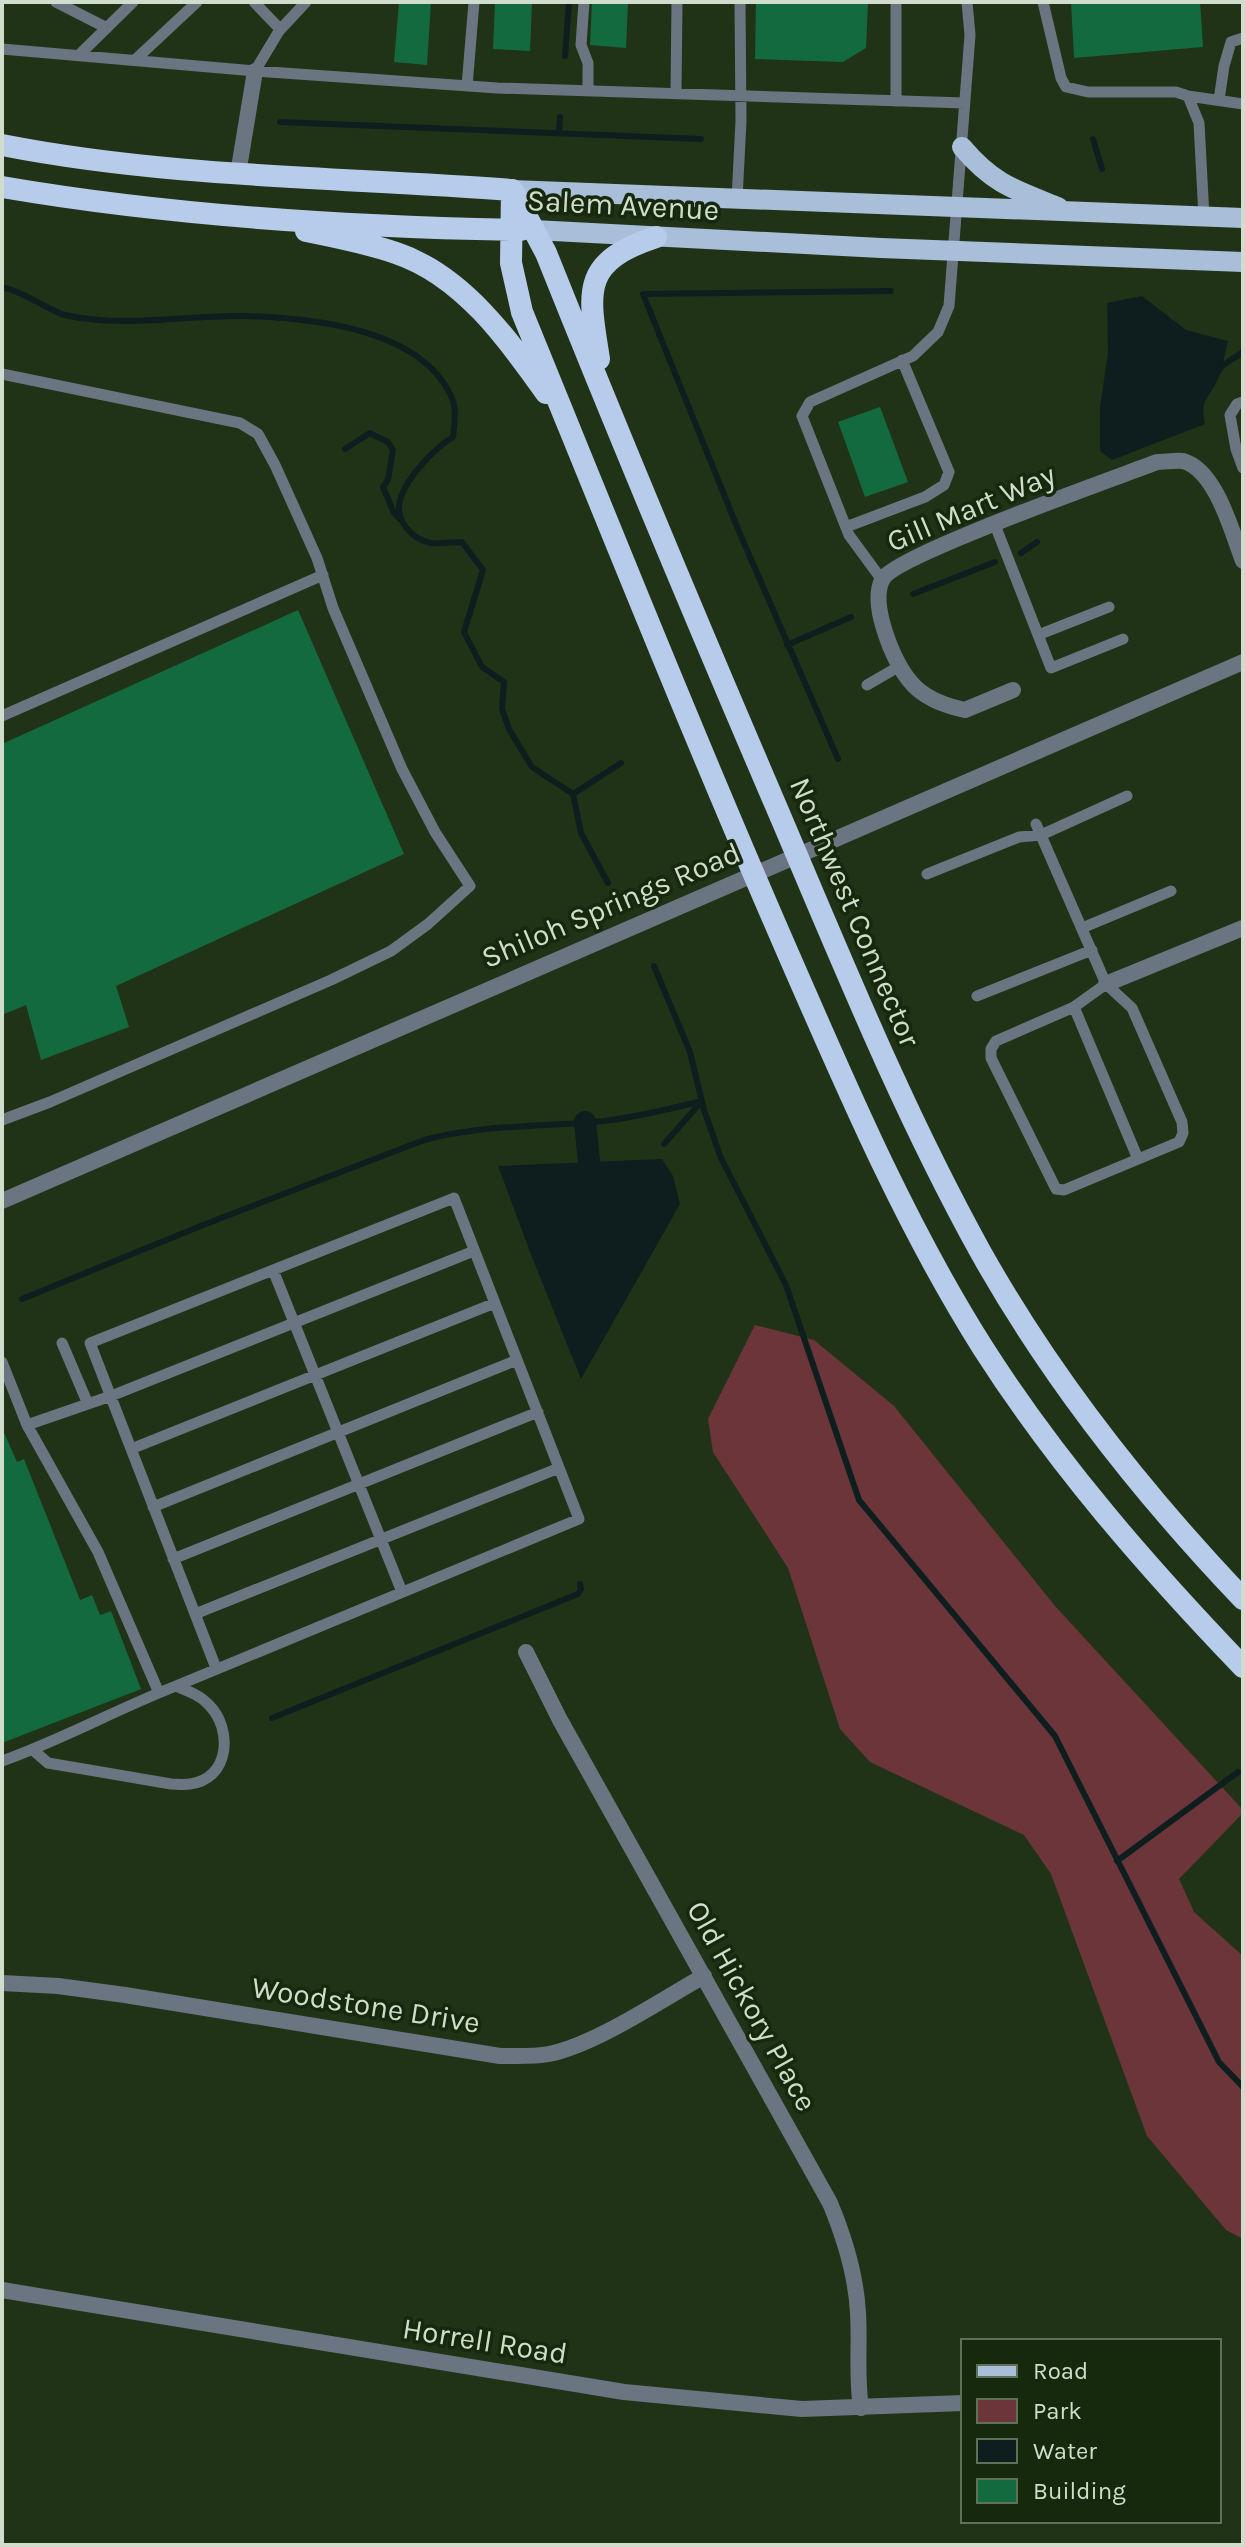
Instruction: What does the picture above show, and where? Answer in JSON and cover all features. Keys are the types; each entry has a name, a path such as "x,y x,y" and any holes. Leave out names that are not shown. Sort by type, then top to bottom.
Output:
{"highway":[{"name":"Salem Avenue","path":"2,145 52,155 238,174 512,190"},
{"name":"Salem Avenue","path":"2,187 80,201 215,214 534,230"},
{"path":"512,190 511,263 522,312 753,874 876,1152 940,1276 1023,1408 1100,1509 1243,1667"},
{"name":"Northwest Connector","path":"512,190 546,253 796,854 918,1130 981,1252 1062,1381 1122,1461 1243,1599"},
{"path":"215,214 342,238 399,253 435,271 483,311 521,357 570,428"},
{"path":"604,396 592,318 592,292 597,272 627,246 656,237"}],"main road":[{"path":"962,147 981,169 1000,183 1069,212"},
{"name":"Salem Avenue","path":"512,190 1243,218"},
{"name":"Salem Avenue","path":"534,230 1243,262"}],"street":[{"path":"238,174 255,71"},
{"name":"Gill Mart Way","path":"1013,690 965,710 921,694 908,682 898,667 879,609 882,580 889,571 933,549 1157,462 1180,460 1202,473 1208,481 1220,502 1243,561"},
{"name":"Shiloh Springs Road","path":"2,1201 1243,662"},
{"path":"1106,984 1243,928"},
{"name":"Old Hickory Place","path":"526,1652 560,1720 830,2203 852,2268 858,2312 861,2408"},
{"name":"Woodstone Drive","path":"2,1983 58,1986 125,1995 500,2056 525,2057 550,2054 582,2044 704,1976"},
{"name":"Horrell Road","path":"2,2290 624,2392 760,2407 861,2408 961,2403"}],"lane":[{"path":"56,2 107,28"},
{"path":"79,55 133,2"},
{"path":"136,59 197,2"},
{"path":"254,2 280,29"},
{"path":"255,71 280,29 306,2"},
{"path":"467,86 474,2"},
{"path":"584,2 581,45 588,63 588,91"},
{"path":"676,93 677,2"},
{"path":"737,199 740,2"},
{"path":"896,2 896,101"},
{"path":"882,580 858,549 846,527 802,416 810,402 913,356 938,332 949,306 970,35 967,2"},
{"path":"1043,2 1061,78 1066,87 1088,92 1176,92 1243,104"},
{"path":"1219,100 1231,42 1243,38"},
{"path":"2,49 467,86 965,103"},
{"path":"1188,96 1199,123 1204,217"},
{"path":"846,527 925,497 944,485 949,472 902,360"},
{"path":"2,374 240,423 258,434 275,465 323,575 333,608 402,769 435,832 470,886 428,924 379,957 117,1074 2,1120"},
{"path":"1243,402 1237,404 1230,415 1243,468"},
{"path":"995,525 1051,668 1123,639"},
{"path":"2,716 323,575"},
{"path":"1038,635 1109,607"},
{"path":"867,685 898,667"},
{"path":"927,874 1127,796"},
{"path":"1038,829 1106,984 1132,1008 1182,1122 1183,1133 1179,1142 1064,1190 1056,1189 991,1058 991,1049 996,1041 1074,1007 1106,984"},
{"path":"1082,928 1171,891"},
{"path":"977,996 1092,950"},
{"path":"1074,1007 1138,1159"},
{"path":"2,1761 216,1668 579,1519 454,1198 90,1343 216,1668"},
{"path":"27,1425 111,1396 474,1251"},
{"path":"273,1270 402,1592"},
{"path":"131,1449 495,1303"},
{"path":"62,1343 88,1404"},
{"path":"153,1507 517,1360"},
{"path":"2,1362 27,1425 93,1542 159,1693"},
{"path":"173,1559 538,1412"},
{"path":"195,1614 559,1468"},
{"path":"33,1750 48,1763 171,1784 191,1784 204,1779 214,1771 222,1757 224,1730 211,1706 176,1686"}],"green space":[{"path":"755,1325 814,1340 894,1406 1055,1606 1243,1810 1179,1879 1194,1912 1243,1956 1243,2239 1226,2230 1147,2136 1051,1874 1024,1835 870,1762 840,1729 788,1568 713,1452 708,1419"}],"water":[{"path":"1142,296 1186,330 1228,341 1219,376 1204,405 1205,424 1112,460 1100,451 1100,408 1108,352 1107,303"},
{"path":"662,1159 673,1176 680,1204 581,1379 498,1166"}],"building":[{"path":"399,2 431,2 427,65 394,62"},
{"path":"495,2 532,2 530,51 493,49"},
{"path":"592,2 628,2 626,48 590,45"},
{"path":"756,2 868,2 866,48 843,62 755,59"},
{"path":"1071,2 1200,2 1203,47 1074,58"},
{"path":"880,407 908,482 865,497 838,422"},
{"path":"298,610 404,854 116,986 129,1027 41,1060 26,1005 2,1015 2,744"},
{"path":"2,1428 17,1462 24,1459 80,1600 92,1595 100,1615 111,1611 141,1689 2,1743"}],"waterway":[{"path":"565,56 569,2"},
{"path":"559,133 560,117"},
{"path":"280,122 701,139"},
{"path":"1093,139 1102,169"},
{"path":"2,287 72,317 135,321 245,316 332,325 392,343 418,357 439,376 454,405 453,437 430,455 410,480 399,505 402,520 411,532 424,541 462,542 483,570 464,632 482,667 504,682 502,709 509,729 532,767 573,794 581,833 608,883"},
{"path":"838,759 740,534 643,294 891,291"},
{"path":"1218,372 1243,352"},
{"path":"345,449 370,433 388,442 393,450 388,480 383,487 394,513 401,520"},
{"path":"1021,553 1037,542"},
{"path":"913,594 995,562"},
{"path":"787,645 851,617"},
{"path":"573,794 621,763"},
{"path":"654,966 690,1052 704,1110 721,1158 786,1285 859,1500 1055,1736 1219,2062 1243,2087"},
{"path":"664,1144 702,1101"},
{"path":"22,1299 424,1140 491,1129 616,1119 702,1101"},
{"path":"585,1122 590,1172"},
{"path":"272,1718 578,1594 580,1584"},
{"path":"1117,1861 1238,1772"}]}
